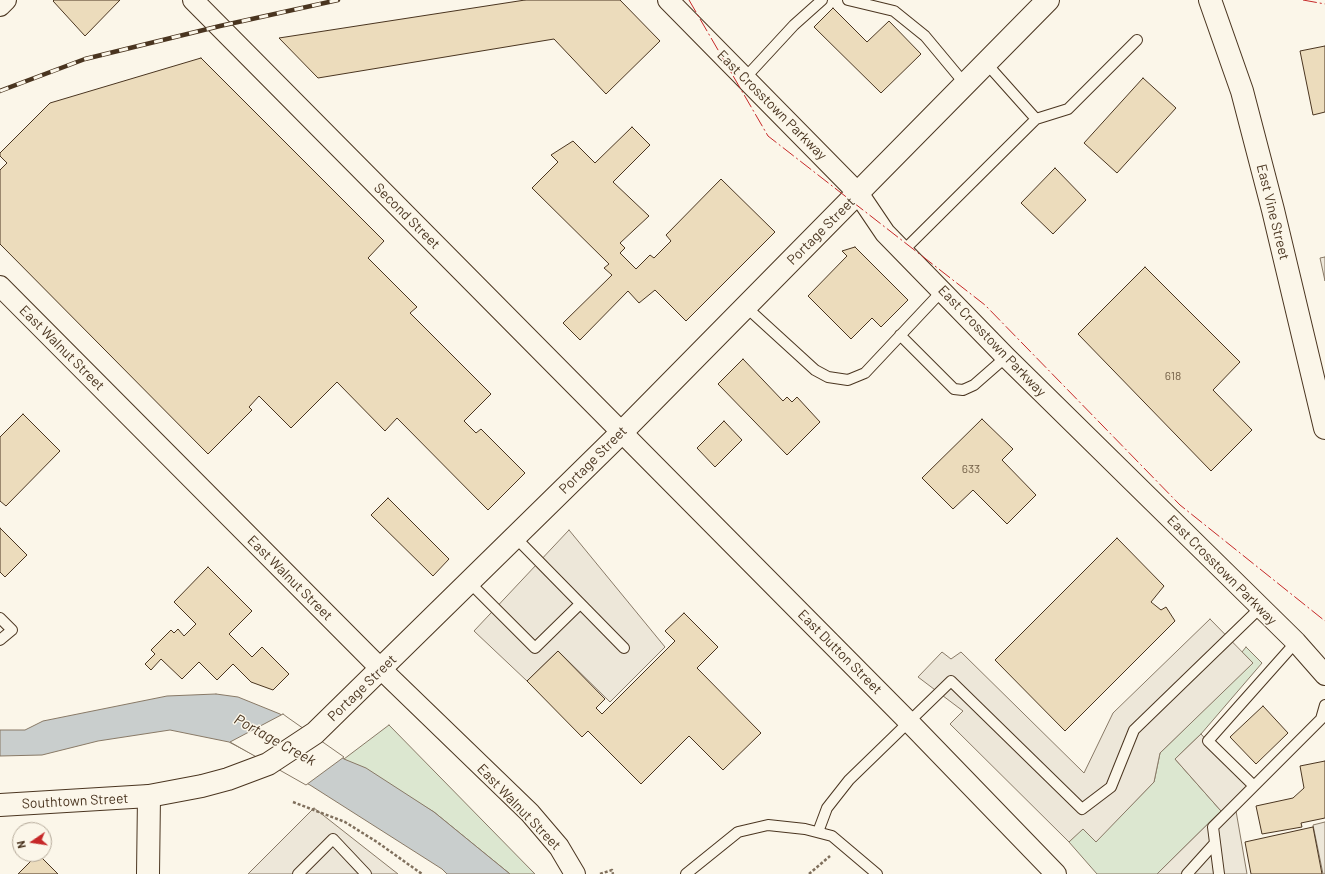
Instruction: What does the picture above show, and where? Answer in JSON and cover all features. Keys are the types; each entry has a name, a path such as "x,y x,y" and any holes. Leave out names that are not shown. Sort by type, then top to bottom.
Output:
{"main road":[{"name":"Portage Street","path":"149,796 228,779 268,764 315,733 470,583 622,432 1048,0"},
{"name":"East Vine Street","path":"1210,0 1242,91 1322,403 1325,428"},
{"name":"Southtown Street","path":"0,805 149,796"},
{"path":"148,874 149,796"}],"street":[{"path":"0,6 6,0"},
{"name":"Second Street","path":"193,0 622,432"},
{"name":"East Crosstown Parkway","path":"668,0 858,193 885,233 1006,357 1296,642 1325,675"},
{"name":"East Walnut Street","path":"0,286 381,669 530,813 559,847 575,874"},
{"name":"East Dutton Street","path":"622,432 909,722 1056,874"}],"lane":[{"path":"746,78 794,25 822,0"},
{"path":"848,0 894,11 925,36 965,84"},
{"path":"903,251 1036,119 1068,109 1137,40"},
{"path":"986,63 1036,119"},
{"path":"746,307 815,370 828,377 848,380 865,373 942,290"},
{"path":"900,335 954,389 963,390 974,385 1006,357"},
{"path":"515,537 624,648"},
{"path":"470,583 535,648 580,604"},
{"path":"818,832 827,808 849,780 951,681 1082,809 1111,786 1134,730 1261,607"},
{"path":"0,618 12,630 0,640"},
{"path":"1254,786 1208,741 1296,642"},
{"path":"1219,874 1213,827 1321,719 1325,705"},
{"path":"686,874 738,832 768,825 805,829 832,836 877,874"},
{"path":"298,874 333,839 366,874"},
{"path":"1187,874 1215,843"}],"path":[{"path":"293,802 345,822 377,842 422,874"},
{"path":"809,874 844,845"},
{"path":"600,874 612,870 613,874"}],"green space":[{"path":"1246,647 1262,663 1201,734 1175,759 1221,811 1157,874 1097,874 1069,842 1083,828 1096,841 1154,782 1160,753 1252,663 1242,652"},
{"path":"389,725 535,874 510,874 434,812 344,759"}],"shaded area":[{"path":"1325,257 1325,281 1320,258"},
{"path":"569,530 665,647 610,702 558,651 527,681 474,631"},
{"path":"1210,619 1253,663 1160,753 1154,782 1096,842 1083,829 1069,842 950,724 963,711 918,677 942,652 951,659 961,652 1084,773 1113,713"},
{"path":"1201,734 1253,792 1236,811 1247,874 1157,874 1221,811 1175,759"},
{"path":"314,808 398,874 248,874"},
{"path":"1325,822 1325,874 1323,874 1313,825"}],"water":[{"name":"Portage Creek","path":"216,694 238,697 280,714 344,759 366,768 434,812 510,874 447,874 442,869 310,785 229,742 170,730 98,741 42,755 0,756 0,730 25,730 43,721 167,696"}],"pier":[{"path":"283,714 344,757 306,785 230,742"}],"building":[{"path":"120,0 85,36 53,1"},
{"path":"525,0 620,0 660,41 606,94 554,39 318,78 279,38"},
{"path":"833,8 867,42 889,21 921,54 881,93 814,27"},
{"path":"1325,46 1325,112 1313,115 1300,51"},
{"path":"201,58 384,241 368,258 417,307 410,313 491,394 464,421 476,433 481,429 525,473 488,510 397,418 385,431 337,382 291,428 259,396 249,407 252,410 208,454 0,244 0,170 7,163 0,156 0,153 50,103"},
{"path":"1143,78 1176,108 1117,173 1084,143"},
{"path":"632,127 650,145 613,182 649,216 620,243 625,248 620,253 636,269 650,255 654,258 671,241 666,235 721,179 775,232 686,321 655,290 639,303 628,291 580,340 563,323 612,275 604,268 609,264 532,188 558,162 551,155 573,141 595,163"},
{"path":"1055,168 1086,200 1053,234 1021,203"},
{"path":"855,247 908,300 881,327 872,318 851,339 808,296 847,256 842,251"},
{"path":"1145,267 1240,362 1213,390 1252,430 1211,471 1078,334"},
{"path":"743,359 783,401 787,397 792,402 797,397 820,422 787,455 718,384"},
{"path":"23,414 60,451 6,506 0,501 0,437"},
{"path":"982,419 1013,449 1002,460 1036,495 1007,524 973,490 953,509 922,478"},
{"path":"724,421 742,440 715,467 697,448"},
{"path":"388,498 449,559 433,576 371,515"},
{"path":"0,528 27,555 5,577 0,572"},
{"path":"1117,538 1164,586 1151,602 1161,610 1166,607 1175,621 1065,731 995,660"},
{"path":"208,567 252,611 229,634 252,657 262,647 289,674 273,690 251,682 233,664 217,680 199,662 182,679 161,659 151,670 145,664 155,654 151,650 171,630 174,633 178,629 184,636 196,624 174,602"},
{"path":"684,613 718,647 697,668 761,733 723,770 689,736 641,784 588,731 582,737 527,681 558,651 605,699 596,708 602,714 675,641 665,631"},
{"path":"1263,706 1288,733 1256,764 1230,737"},
{"path":"1325,761 1325,818 1301,823 1302,827 1262,834 1256,806 1293,798 1304,788 1300,766"},
{"path":"1313,827 1322,874 1251,874 1245,842"},
{"path":"30,862 46,862 58,874 18,874"}],"railway":[{"path":"0,91 85,59 220,26 338,0"}],"power":[{"path":"689,0 768,136 985,305 1180,505 1325,621"},
{"path":"1303,0 1325,4"}]}
